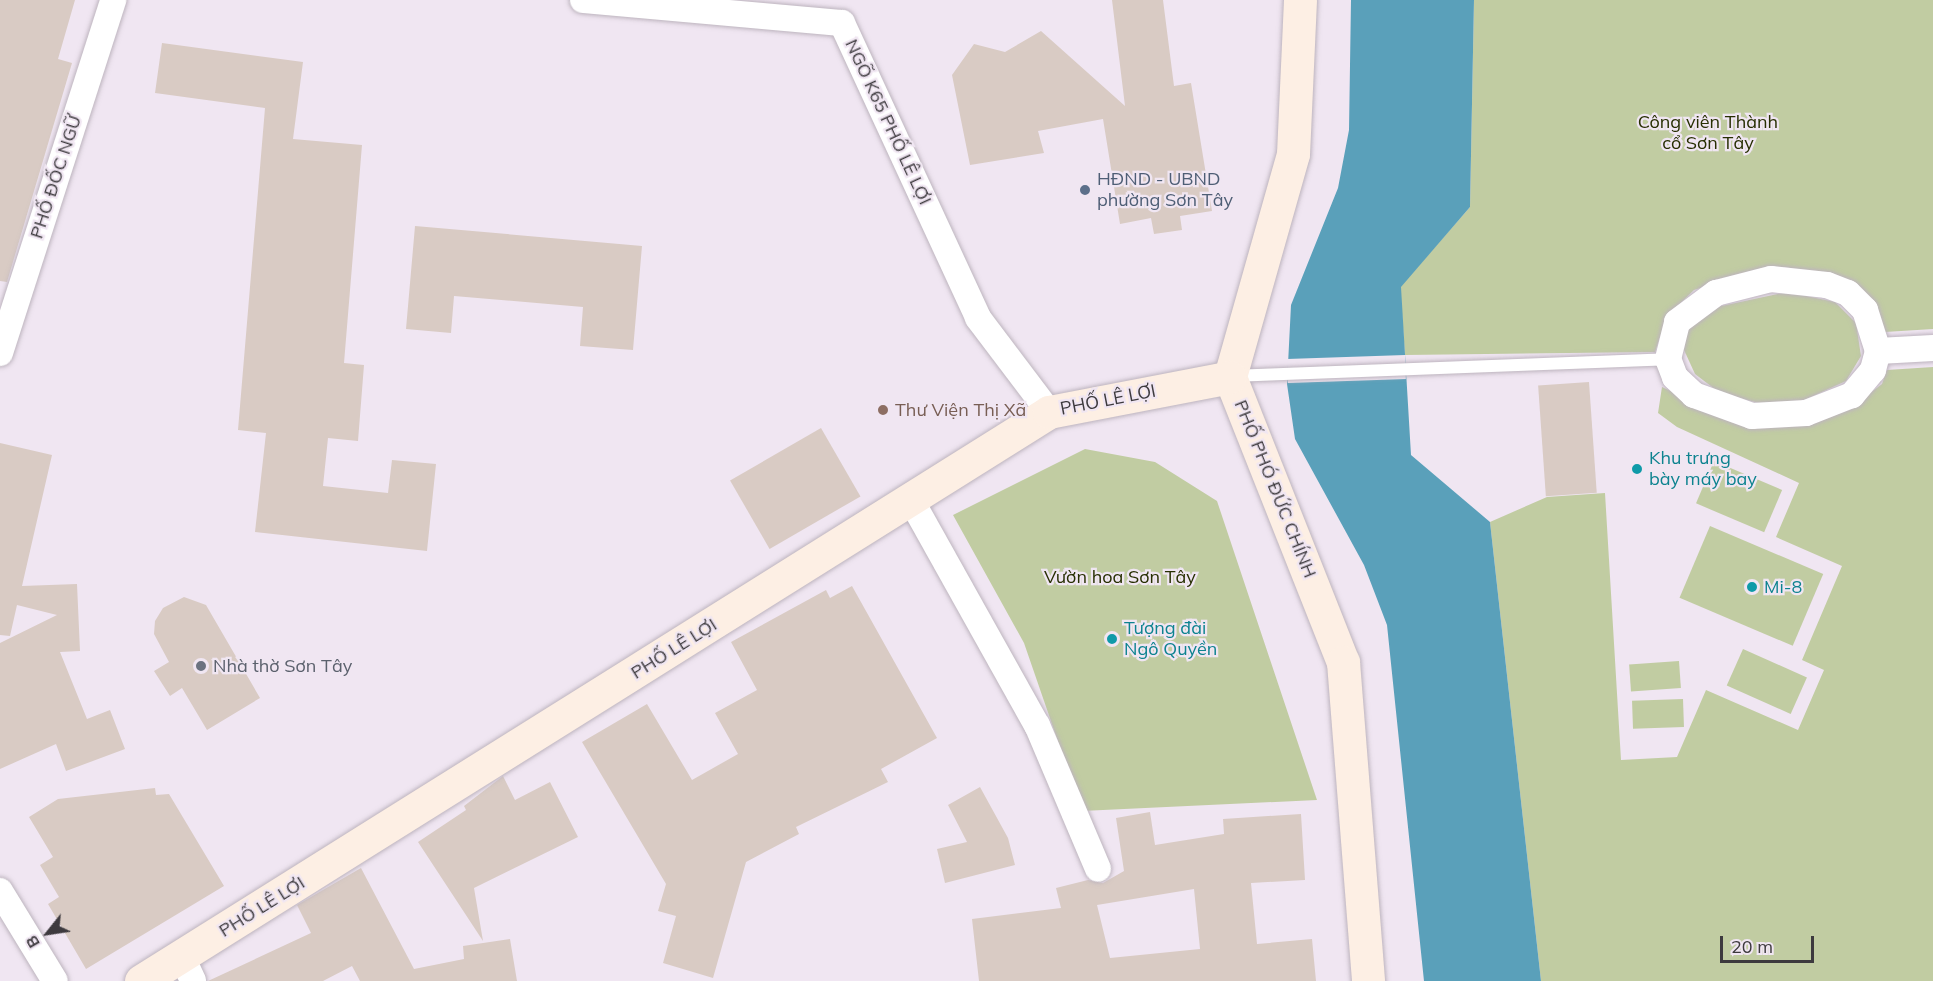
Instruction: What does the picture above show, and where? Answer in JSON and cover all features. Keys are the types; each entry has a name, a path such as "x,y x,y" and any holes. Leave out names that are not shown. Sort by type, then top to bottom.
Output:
{"main road":[{"name":"PHỐ PHÓ ĐỨC CHÍNH","path":"1300,0 1293,154 1230,376 1344,662 1368,981"},
{"name":"PHỐ LÊ LỢI","path":"141,981 188,969 1049,412 1230,376"}],"street":[{"name":"PHỐ ĐỐC NGỮ","path":"0,353 112,0"},
{"name":"NGÕ K65 PHỐ LÊ LỢI","path":"583,0 842,23 978,318 1049,412"},
{"path":"1771,279 1848,293 1864,310 1878,351 1873,370 1852,395 1806,413 1770,417 1735,412 1694,395 1675,377 1668,359 1677,322 1692,309 1716,293 1771,279"},
{"path":"1878,351 1933,348"},
{"path":"910,500 1037,725 1098,869"},
{"path":"0,891 54,981"}],"lane":[{"path":"1230,376 1406,367 1668,359"}],"green space":[{"name":"Công viên Thành cổ Sơn Tây","path":"1474,0 1933,0 1933,329 1885,332 1873,304 1853,284 1785,267 1761,268 1694,290 1667,316 1655,352 1405,355 1400,287 1470,207"},
{"path":"1787,292 1835,302 1856,323 1861,356 1846,381 1802,401 1763,404 1720,393 1695,374 1684,350 1687,330 1712,308"},
{"path":"1933,367 1933,981 1541,981 1490,522 1547,497 1605,493 1621,760 1677,757 1706,690 1798,730 1824,670 1802,660 1842,566 1776,537 1799,483 1677,427 1658,413 1662,387 1703,406 1856,404 1882,384 1887,370"},
{"name":"Vườn hoa Sơn Tây","path":"1085,449 1155,462 1217,501 1317,800 1082,811 1024,643 953,515"},
{"path":"1714,461 1782,490 1764,532 1696,503"},
{"path":"1710,526 1823,574 1793,646 1680,598"},
{"path":"1743,649 1807,677 1791,714 1727,686"},
{"path":"1679,661 1681,688 1631,691 1629,664"},
{"path":"1683,699 1684,727 1633,729 1632,701"}],"water":[{"path":"1351,0 1474,0 1470,207 1401,287 1411,455 1490,522 1541,981 1424,981 1387,625 1364,565 1295,439 1287,384 1291,305 1338,188 1349,130"}],"pier":[{"path":"1405,355 1406,379 1288,383 1287,359"}],"building":[{"path":"0,0 75,0 58,59 72,63 7,282 0,281"},
{"path":"1112,0 1163,0 1174,86 1191,83 1212,211 1180,216 1182,230 1154,234 1151,218 1120,224 1103,119 1038,131 1044,153 970,165 952,75 974,44 1005,52 1041,31 1125,106"},
{"path":"162,43 303,62 293,139 362,145 344,363 364,365 358,441 328,438 323,486 388,493 392,460 436,464 427,551 255,532 266,433 238,430 265,108 155,93"},
{"path":"415,226 642,246 633,350 580,346 583,307 454,296 451,333 406,329"},
{"path":"1589,382 1597,493 1546,496 1538,386"},
{"path":"821,428 860,496 770,549 730,481"},
{"path":"0,443 52,455 22,586 77,584 80,651 60,652 87,719 110,710 125,749 66,771 56,744 0,769 0,643 57,615 17,605 10,636 0,635"},
{"path":"852,586 937,738 881,769 888,782 796,827 799,834 746,862 713,978 663,963 676,916 658,911 666,884 582,742 647,704 692,780 738,754 715,713 757,690 731,642 826,590 830,598"},
{"name":"Nhà thờ Sơn Tây","path":"184,597 206,605 260,698 207,730 182,688 170,696 154,671 169,662 154,634 155,621 163,608"},
{"path":"503,776 515,800 550,782 578,837 474,888 483,941 418,842 466,810 464,806"},
{"path":"980,787 1008,838 1015,865 945,883 937,849 967,842 948,805"},
{"path":"155,788 156,795 169,794 224,886 86,969 48,904 59,897 40,865 53,857 29,817 58,799"},
{"path":"1150,812 1155,845 1224,834 1223,819 1301,814 1305,880 1251,883 1257,944 1312,939 1316,981 979,981 972,919 1061,908 1056,888 1088,880 1103,883 1124,871 1116,818","holes":["1194,889 1200,949 1110,958 1097,905"]},
{"path":"361,868 414,969 464,959 463,946 510,939 517,981 360,981 352,966 323,981 208,981 311,933 297,905"}],"place":[{"name":"HĐND - UBND phường Sơn Tây","path":"1085,190"},
{"name":"Thư Viện Thị Xã","path":"883,410"},
{"name":"Khu trưng bày máy bay","path":"1637,469"},
{"name":"Mi-8","path":"1752,587"},
{"name":"Tượng đài Ngô Quyền","path":"1112,639"},
{"name":"Nhà thờ Sơn Tây","path":"201,666"}]}
